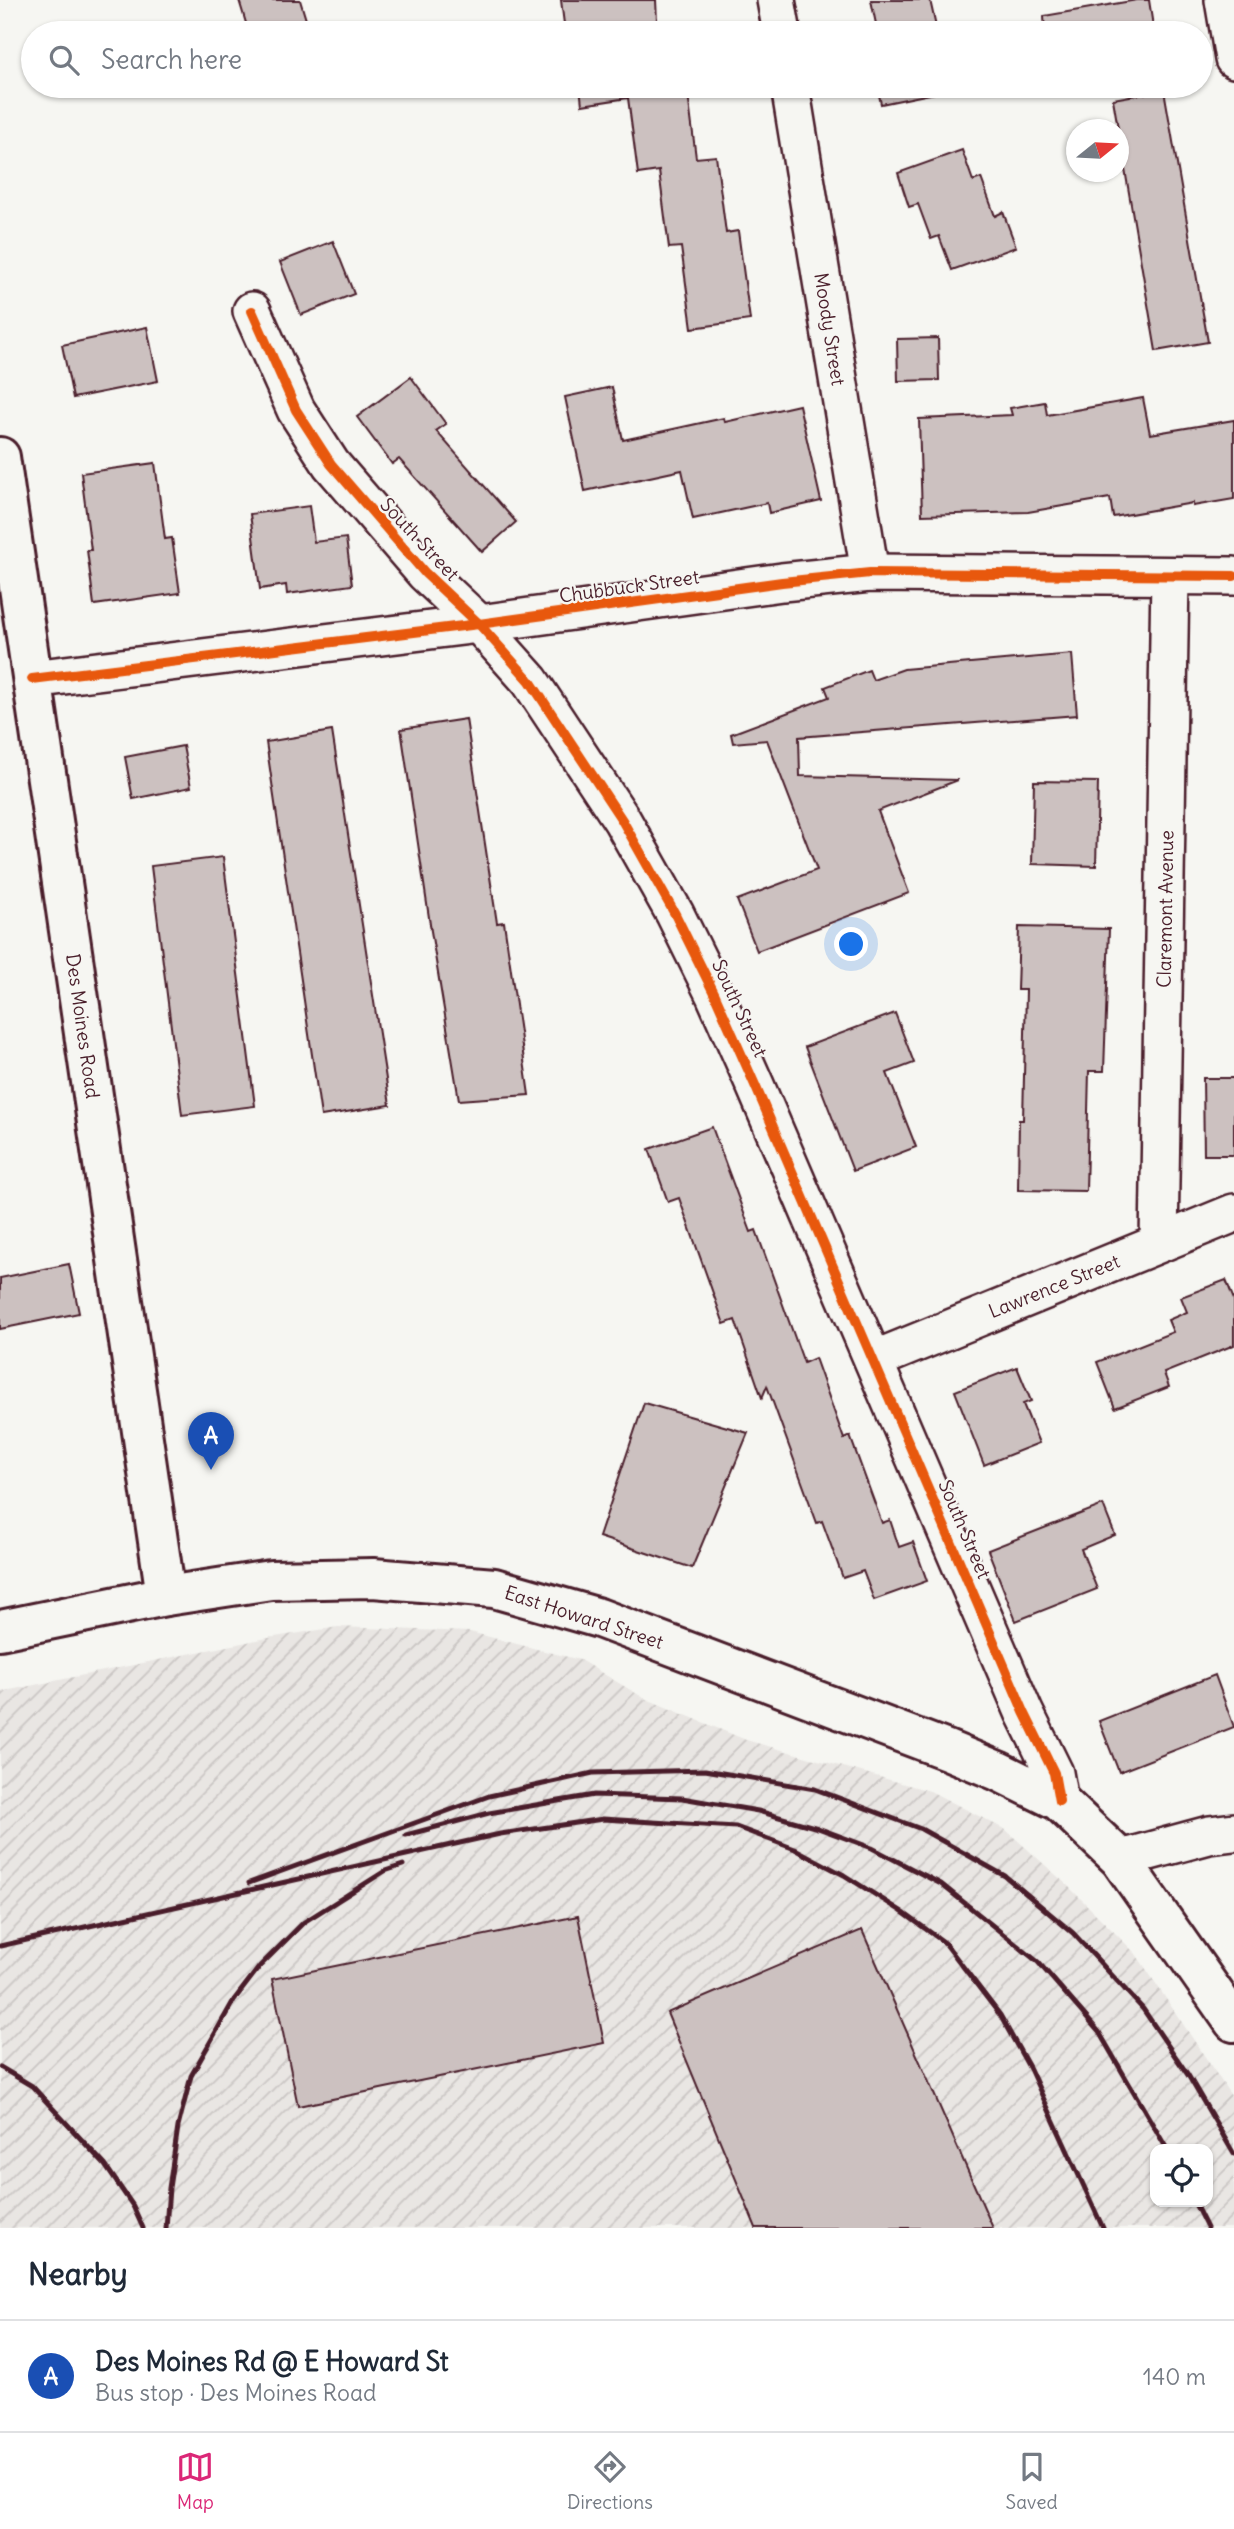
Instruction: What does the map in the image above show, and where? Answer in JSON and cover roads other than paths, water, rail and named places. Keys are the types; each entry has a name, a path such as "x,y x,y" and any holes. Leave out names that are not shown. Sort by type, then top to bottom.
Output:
{"main road":[{"name":"Des Moines Road","path":"0,457 166,1596"},
{"name":"East Howard Street","path":"0,1630 166,1596 271,1580 373,1578 494,1588 611,1622 947,1749 1059,1801"},
{"path":"1059,1801 1120,1859 1234,2022"}],"street":[{"path":"776,0 780,21"},
{"path":"1224,0 1234,59"},
{"name":"Moody Street","path":"792,98 870,573"},
{"name":"South Street","path":"252,311 296,410 331,464 425,573 479,624 530,681 622,820 675,914 720,1006 1024,1712 1054,1773 1059,1801"},
{"name":"Chubbuck Street","path":"33,679 479,624 782,582 870,573 1234,576"},
{"name":"Claremont Avenue","path":"1159,1242 1170,576"},
{"name":"Lawrence Street","path":"874,1360 1234,1213"},
{"path":"1120,1859 1209,1835 1234,1832"}],"railway":[{"path":"249,1883 489,1796 593,1773 705,1770 815,1789 921,1829 1005,1876 1073,1933 1143,2009 1188,2075 1234,2154"},
{"path":"406,1835 489,1813 594,1795 682,1798 758,1811 818,1828 872,1848 941,1884 1038,1962 1099,2032 1164,2144"},
{"path":"0,1946 500,1834 603,1819 736,1827 795,1849 844,1875 945,1943 1000,2015 1030,2069 1103,2228"},
{"path":"166,2228 178,2127 191,2076 234,2000 260,1966 304,1922 385,1871 403,1865"},
{"path":"0,2067 32,2086 105,2165 133,2206 143,2228"},
{"path":"1196,2207 1207,2228"}],"place":[{"name":"Des Moines Rd @ E Howard St","path":"211,1470"}]}
